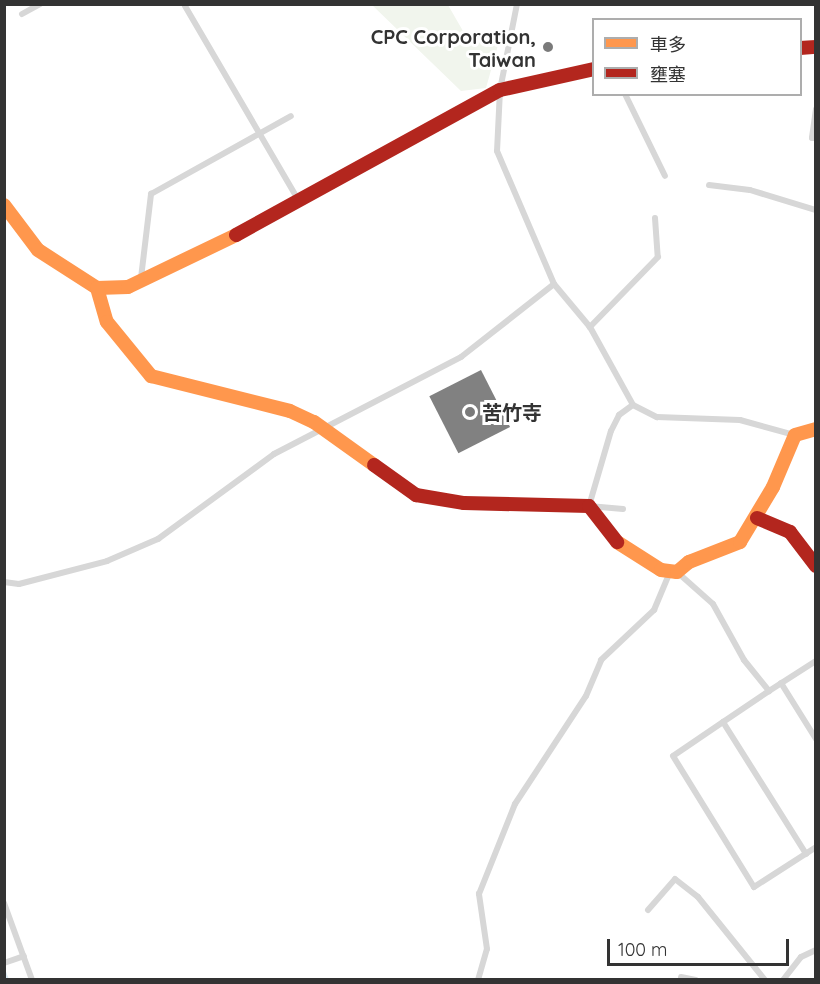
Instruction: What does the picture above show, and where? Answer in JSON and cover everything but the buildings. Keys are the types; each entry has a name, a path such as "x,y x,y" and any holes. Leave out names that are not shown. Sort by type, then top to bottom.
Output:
{"street":[{"path":"97,288 141,281 195,257 500,90 592,69"},
{"path":"4,205 39,250 97,288 112,330 151,376 276,406 326,430 416,495 464,502 589,506 630,554 674,572 689,562 732,548 757,518 795,435 816,429"},
{"path":"757,518 790,532 816,566"}],"lane":[{"path":"22,14 40,4"},
{"path":"517,4 500,90 497,151 554,284 590,327 633,405 657,417 740,420 795,435"},
{"path":"185,6 256,135 298,200"},
{"path":"626,96 665,176"},
{"path":"816,109 812,138 816,138"},
{"path":"141,281 151,194 291,116"},
{"path":"709,185 750,190 789,206 816,210"},
{"path":"590,327 658,257 655,218"},
{"path":"4,582 19,584 107,561 158,539 274,454 326,430 461,357 554,284"},
{"path":"623,509 589,506 611,431 619,415 633,405"},
{"path":"478,980 487,949 479,894 515,804 586,696 601,660 654,610 674,572 712,604 744,660 770,691"},
{"path":"816,661 673,756 754,887 816,848"},
{"path":"781,683 816,739"},
{"path":"723,722 806,854"},
{"path":"648,910 675,879 698,897 765,980"},
{"path":"4,903 32,980"},
{"path":"783,980 801,957 816,950"},
{"path":"4,963 24,956"},
{"path":"681,977 696,980"}],"shaded area":[{"path":"372,5 448,5 463,31 500,38 486,88 461,91"}],"waterway":[{"path":"4,972 7,980"}],"traffic: slow":[{"path":"4,205 38,250 97,288 128,287 236,235"},
{"path":"97,288 107,322 151,376 290,411 314,422 374,465"},
{"path":"617,542 661,570 677,572 689,562 740,542 773,487 795,435 816,429"}],"traffic: jam":[{"path":"802,48 816,47"},
{"path":"236,235 500,90 592,69"},
{"path":"374,465 416,495 464,503 589,506 617,542"},
{"path":"757,518 790,532 816,566"}],"place":[{"name":"CPC Corporation, Taiwan","path":"548,47"},
{"name":"苦竹寺","path":"470,412"}]}
